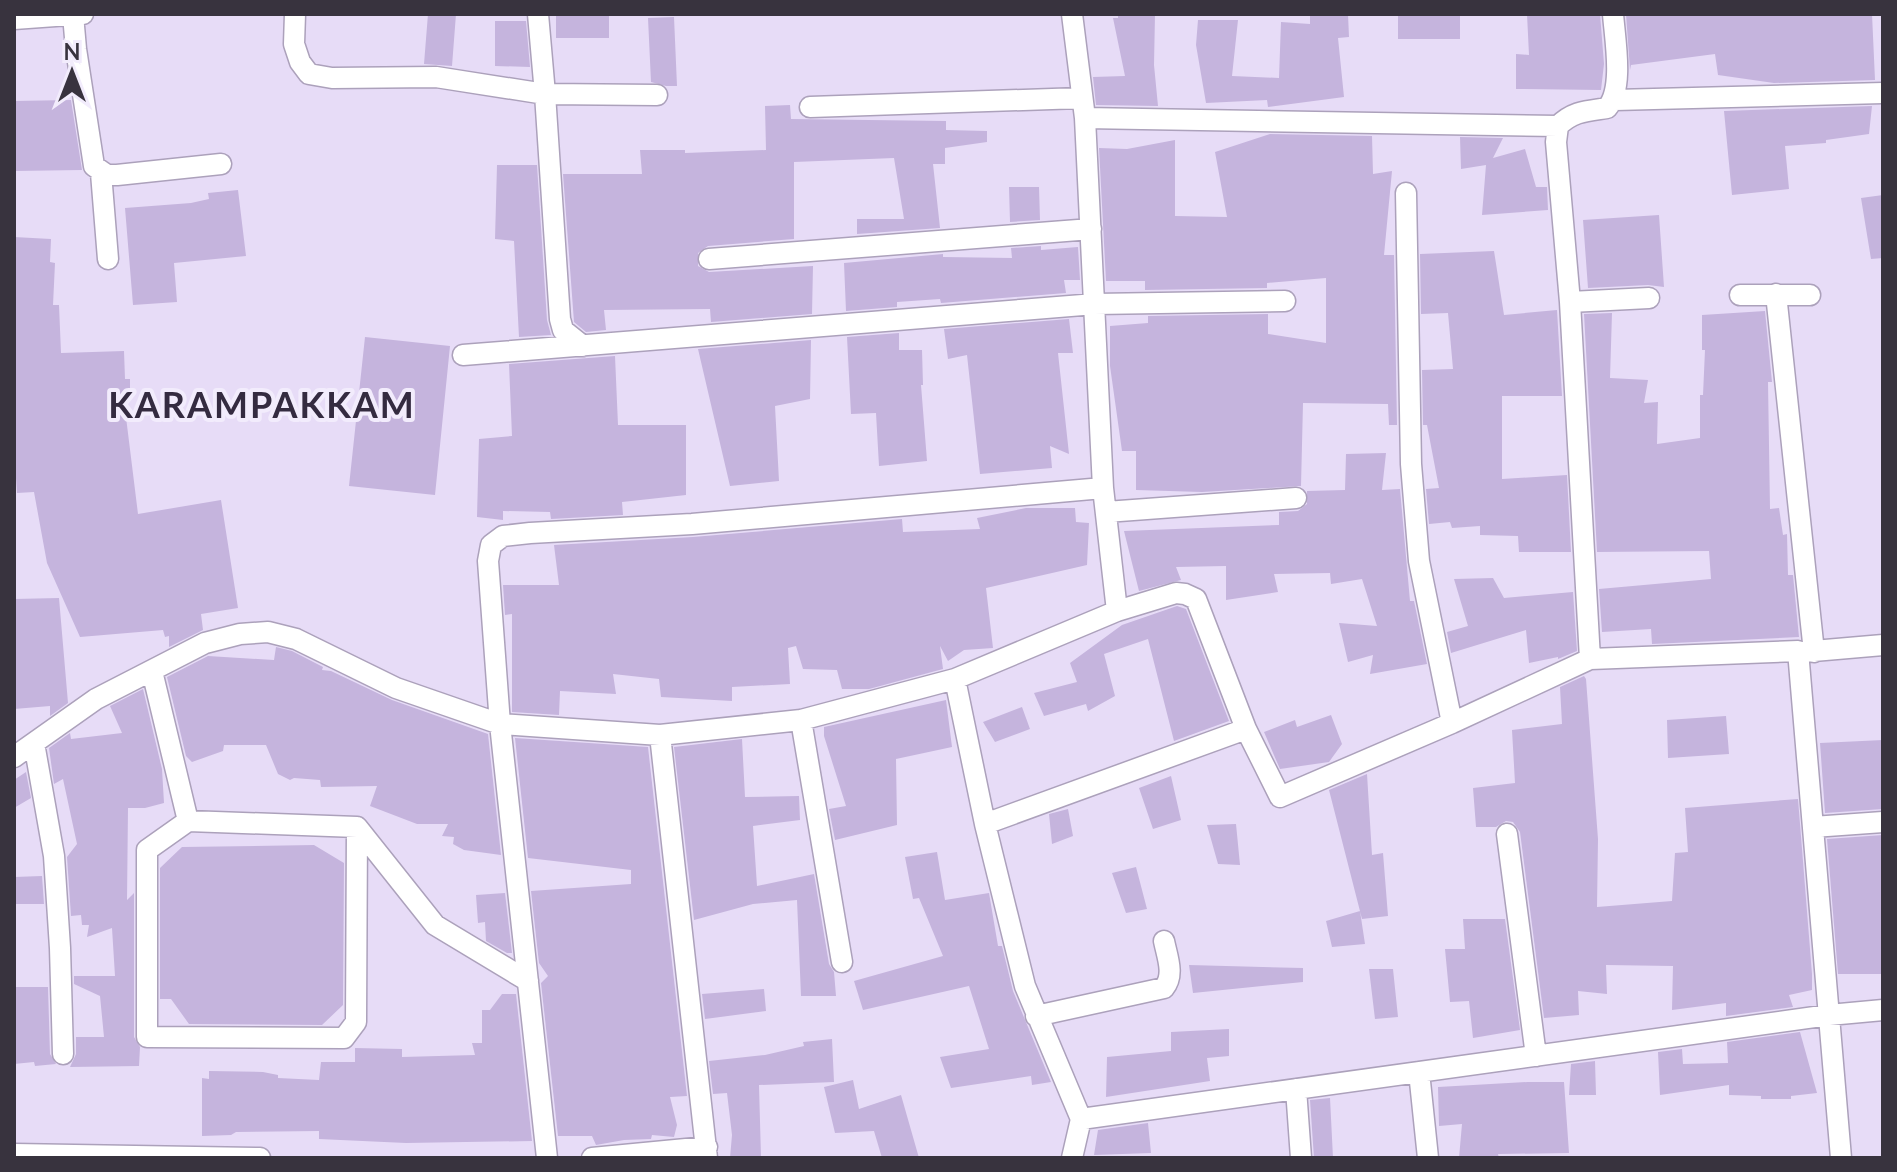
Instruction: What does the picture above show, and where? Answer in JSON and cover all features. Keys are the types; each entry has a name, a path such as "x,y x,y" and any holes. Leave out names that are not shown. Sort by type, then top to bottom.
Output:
{"street":[{"path":"14,19 83,14"},
{"path":"295,14 294,44 300,62 309,74 332,78 436,77 545,94 657,95"},
{"path":"538,14 560,319 563,330 583,346"},
{"path":"1072,14 1083,108 1091,229 1103,488 1117,611"},
{"path":"1590,659 1570,302 1556,142 1558,126 1573,113 1607,108 1615,100 1617,80 1613,14"},
{"path":"73,15 94,166 101,173 117,175 221,164"},
{"path":"1615,100 1883,93"},
{"path":"810,107 1083,108 1558,126"},
{"path":"101,173 108,259"},
{"path":"1406,193 1411,449 1419,561 1452,723"},
{"path":"709,259 1091,229"},
{"path":"1776,294 1806,652 1813,827 1841,1158"},
{"path":"1740,295 1810,295"},
{"path":"1570,302 1649,298"},
{"path":"463,355 1095,304 1285,301"},
{"path":"547,1158 500,724 488,561 491,545 503,536 692,524 1103,488"},
{"path":"1106,512 1296,498"},
{"path":"14,757 96,699 205,643 240,634 268,632 296,639 396,688 500,724 660,735 801,720 955,679 1117,611 1176,593 1196,599 1246,729 1280,797 1590,659 1806,652 1883,645"},
{"path":"152,671 188,821"},
{"path":"955,679 985,824 1025,986 1081,1119 1072,1158"},
{"path":"801,720 842,962"},
{"path":"985,824 1246,729"},
{"path":"592,1158 707,1153 660,735"},
{"path":"34,743 54,856 63,1054"},
{"path":"357,827 356,1022 344,1038 147,1037 147,850 188,821 357,827 435,925 528,981"},
{"path":"1813,827 1883,822"},
{"path":"1507,834 1536,1056"},
{"path":"1036,1016 1164,988 1169,982 1164,941"},
{"path":"1081,1119 1883,1010"},
{"path":"1419,1072 1428,1158"},
{"path":"1296,1089 1301,1158"},
{"path":"14,1154 260,1158"}],"building":[{"path":"428,14 456,14 452,66 424,64"},
{"path":"1118,14 1155,14 1154,65 1158,106 1096,105 1093,77 1125,76 1113,18 1118,18"},
{"path":"1310,14 1348,14 1349,37 1338,38 1344,97 1268,107 1267,100 1206,103 1196,45 1198,20 1238,20 1232,76 1279,78 1281,22 1310,24"},
{"path":"1398,14 1460,14 1460,39 1398,39"},
{"path":"1527,14 1600,14 1604,64 1601,90 1516,89 1516,54 1529,55"},
{"path":"1626,14 1872,14 1875,80 1774,83 1718,75 1715,54 1631,65 1630,70"},
{"path":"556,15 609,15 609,38 556,38"},
{"path":"674,17 677,86 666,86 651,82 648,18"},
{"path":"495,21 526,21 530,67 495,66"},
{"path":"71,100 82,170 14,171 14,101"},
{"path":"790,105 791,119 946,121 946,130 987,131 987,142 945,148 945,164 933,164 940,228 857,234 857,219 904,219 894,158 794,162 794,239 708,246 698,253 698,266 709,272 813,266 812,314 711,322 710,309 604,310 606,330 586,332 574,322 563,174 642,174 640,150 685,150 685,153 766,150 765,106"},
{"path":"1872,106 1869,134 1826,140 1826,143 1785,146 1789,189 1732,195 1724,111"},
{"path":"1270,134 1372,136 1373,174 1392,171 1384,255 1394,255 1397,425 1389,425 1388,404 1303,403 1301,486 1202,492 1136,490 1136,451 1122,451 1110,366 1110,326 1148,323 1148,316 1268,314 1268,334 1326,343 1326,278 1267,283 1267,288 1145,290 1145,281 1106,281 1099,148 1127,149 1175,140 1175,216 1227,217 1215,152"},
{"path":"1460,137 1503,138 1493,158 1525,149 1536,187 1547,187 1548,210 1482,215 1486,165 1461,169"},
{"path":"497,165 537,165 547,320 551,335 519,337 514,241 495,239"},
{"path":"1009,187 1039,187 1040,220 1010,222"},
{"path":"238,190 246,256 174,263 177,302 133,305 125,208 191,203 209,199 208,193"},
{"path":"1883,195 1883,258 1871,259 1861,198"},
{"path":"1659,215 1664,287 1588,288 1583,220"},
{"path":"14,237 51,239 50,262 55,263 53,305 59,305 61,353 124,351 125,379 130,379 130,400 124,401 138,514 221,500 238,608 201,614 203,630 169,647 169,636 165,637 163,630 80,637 47,563 34,492 17,493 14,448"},
{"path":"1041,246 1041,250 1078,247 1080,280 1064,280 1066,293 941,303 940,299 897,302 897,307 846,311 844,263 943,254 943,257 1012,258 1011,248"},
{"path":"1494,251 1504,315 1557,310 1562,396 1502,396 1502,479 1567,475 1571,552 1519,552 1518,536 1480,535 1480,526 1452,528 1450,522 1429,524 1426,489 1439,488 1427,425 1423,425 1422,370 1453,369 1448,313 1421,314 1420,254"},
{"path":"1765,311 1772,382 1768,382 1770,509 1779,508 1783,535 1787,534 1788,575 1793,575 1799,637 1652,644 1651,629 1602,632 1599,589 1711,579 1709,551 1597,552 1584,314 1612,313 1610,378 1648,380 1644,403 1658,402 1657,444 1700,438 1700,395 1703,395 1705,350 1702,350 1702,315"},
{"path":"1069,319 1073,353 1058,353 1069,454 1050,446 1052,468 980,474 967,355 948,359 944,329"},
{"path":"899,333 899,350 922,350 921,385 927,461 879,466 876,413 851,414 847,337"},
{"path":"365,337 450,346 435,495 349,486"},
{"path":"811,340 810,399 775,406 779,481 730,486 698,349"},
{"path":"615,356 618,425 686,425 686,495 622,502 623,515 551,519 550,512 503,511 503,520 477,517 479,439 512,436 509,364"},
{"path":"1386,453 1382,490 1400,489 1410,601 1414,601 1427,664 1370,674 1373,655 1348,662 1339,623 1377,626 1362,579 1331,584 1330,573 1274,574 1278,592 1226,600 1226,566 1176,567 1181,580 1139,591 1124,531 1279,525 1279,512 1298,511 1307,504 1307,491 1345,490 1346,454"},
{"path":"1026,508 1075,508 1076,522 1089,523 1087,565 986,588 993,648 964,650 948,661 940,646 943,669 869,689 842,689 837,670 803,669 796,646 788,648 790,684 732,687 732,701 661,697 659,679 613,674 616,694 560,691 559,715 512,712 512,614 505,615 503,585 559,585 554,545 902,519 903,532 980,529 977,518"},
{"path":"1493,578 1504,598 1573,592 1577,651 1558,659 1529,663 1526,630 1451,653 1447,632 1468,626 1454,579"},
{"path":"59,598 68,703 50,716 50,706 14,709 14,599"},
{"path":"1177,606 1186,609 1229,721 1174,741 1148,639 1104,654 1115,696 1088,711 1086,704 1044,716 1034,693 1077,682 1070,663 1122,625"},
{"path":"276,647 292,651 323,667 322,670 331,671 392,700 488,734 501,855 464,850 453,844 454,837 442,836 448,824 417,824 370,806 377,786 321,787 320,780 290,780 278,774 266,745 224,745 223,751 192,762 186,756 167,677 208,656 274,660"},
{"path":"1584,676 1598,839 1597,907 1672,901 1675,853 1688,852 1685,808 1798,799 1812,990 1789,995 1793,1007 1726,1016 1726,1003 1672,1010 1673,966 1606,965 1607,994 1578,991 1579,1015 1544,1018 1520,832 1513,822 1506,821 1496,827 1476,827 1473,788 1515,783 1512,730 1562,724 1560,687"},
{"path":"143,689 162,769 164,803 128,808 127,900 134,893 134,1037 140,1047 139,1066 70,1067 76,1054 76,1037 104,1037 100,996 74,984 74,976 115,976 112,928 87,937 89,925 82,925 81,915 71,916 67,857 77,844 63,779 54,784 49,748 70,733 71,739 122,733 110,706"},
{"path":"946,700 952,747 896,759 897,825 835,840 829,809 846,806 824,736 824,727"},
{"path":"1022,707 1030,729 995,742 983,722"},
{"path":"1331,715 1342,744 1329,762 1280,769 1264,732 1295,720 1297,727"},
{"path":"1726,716 1729,754 1668,758 1667,720"},
{"path":"515,738 648,747 687,1096 670,1097 677,1125 674,1137 652,1135 651,1139 596,1145 592,1136 558,1136 541,983 548,976 539,963 531,891 631,884 631,870 528,858"},
{"path":"742,739 745,797 799,796 800,820 753,826 757,886 814,874 836,996 801,996 797,900 753,904 694,920 674,747"},
{"path":"1883,740 1883,809 1825,813 1820,743"},
{"path":"26,772 31,798 14,808 14,780"},
{"path":"1367,774 1372,855 1383,853 1388,916 1362,919 1329,790"},
{"path":"1171,776 1181,820 1153,829 1139,788"},
{"path":"1068,809 1073,836 1052,844 1049,814"},
{"path":"1236,824 1240,865 1218,864 1207,825"},
{"path":"1883,835 1883,974 1838,974 1827,839"},
{"path":"314,845 344,863 343,1005 322,1025 189,1024 171,999 160,999 160,868 182,847"},
{"path":"937,852 945,900 989,893 998,946 1002,946 1013,991 1051,1082 1032,1085 1031,1076 951,1088 940,1057 989,1049 969,986 863,1010 854,981 943,956 919,898 913,899 905,857"},
{"path":"1136,867 1147,909 1126,913 1112,873"},
{"path":"42,876 44,904 14,904 14,877"},
{"path":"505,893 512,953 486,941 485,922 478,923 476,895"},
{"path":"1360,911 1365,944 1332,947 1326,921"},
{"path":"1463,919 1505,919 1520,1030 1473,1038 1469,1001 1450,1002 1445,949 1465,949"},
{"path":"1189,965 1303,968 1303,982 1193,993"},
{"path":"1369,969 1393,969 1398,1017 1375,1019"},
{"path":"14,987 48,987 50,1054 56,1064 14,1064"},
{"path":"764,989 766,1011 705,1019 702,994"},
{"path":"502,994 516,994 532,1141 406,1143 319,1139 319,1131 236,1132 202,1136 202,1078 209,1079 209,1071 263,1072 278,1075 278,1078 319,1080 321,1062 355,1062 355,1048 402,1049 402,1057 475,1055 472,1043 482,1043 482,1010 490,1010"},
{"path":"1229,1029 1229,1056 1207,1058 1210,1081 1106,1097 1107,1057 1171,1051 1171,1032"},
{"path":"1800,1032 1817,1093 1791,1096 1791,1099 1761,1099 1761,1096 1729,1095 1729,1085 1660,1095 1658,1052 1682,1049 1683,1064 1728,1063 1727,1042"},
{"path":"832,1039 834,1082 759,1085 761,1158 730,1158 732,1135 727,1093 713,1094 709,1061 765,1055 804,1046 803,1042"},
{"path":"1595,1061 1596,1095 1569,1095 1571,1064"},
{"path":"853,1080 859,1109 901,1095 919,1158 882,1158 874,1131 835,1133 824,1087"},
{"path":"1564,1082 1569,1153 1459,1158 1462,1124 1439,1126 1438,1087"},
{"path":"1330,1098 1333,1158 1314,1158 1310,1100"},
{"path":"1148,1123 1151,1153 1094,1155 1098,1130"}],"district":[{"name":"KARAMPAKKAM","path":"262,404"}]}
